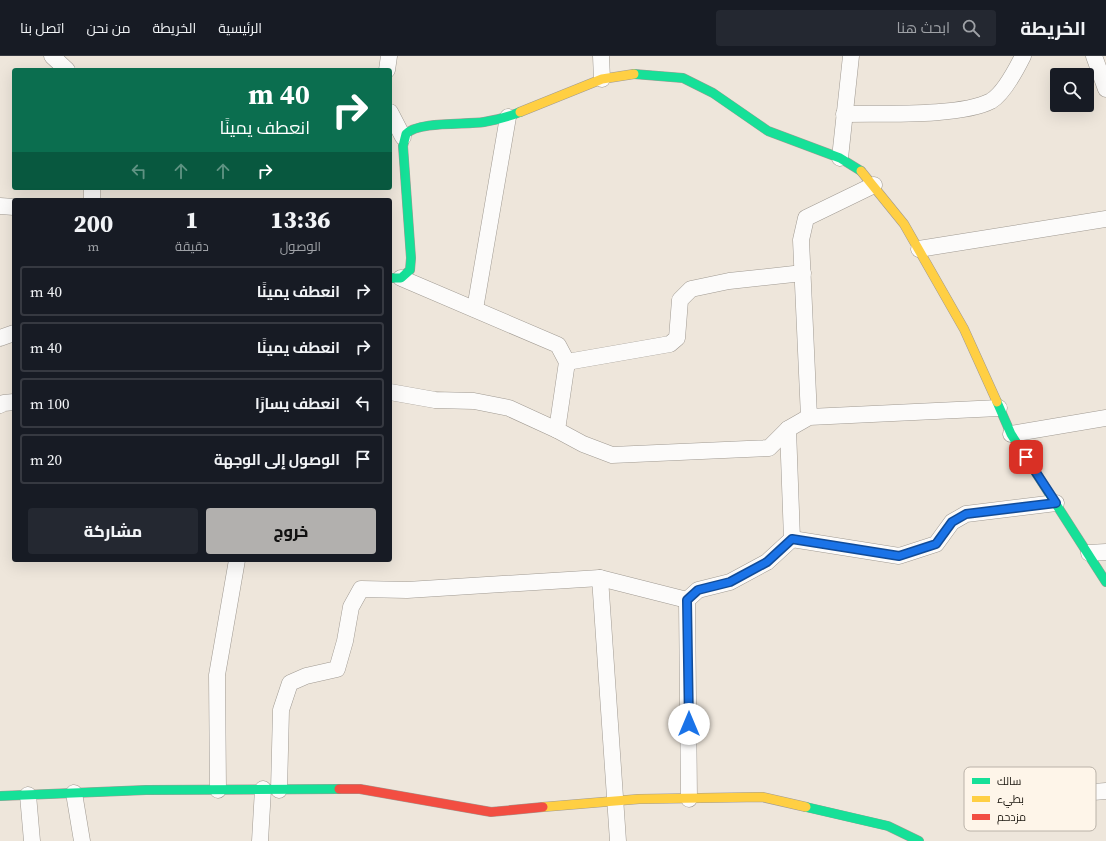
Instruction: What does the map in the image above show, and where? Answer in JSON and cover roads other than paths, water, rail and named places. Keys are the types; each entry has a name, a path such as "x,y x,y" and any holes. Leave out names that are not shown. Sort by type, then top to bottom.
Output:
{"street":[{"path":"52,56 65,68"},
{"path":"388,68 389,56"},
{"path":"601,56 602,79"},
{"path":"840,158 851,56"},
{"path":"844,114 958,111 992,100 1013,75 1023,56"},
{"path":"1094,56 1106,89"},
{"path":"403,137 408,130 417,127 484,122 508,117 602,79 628,74 683,78 713,93 768,131 840,158 860,170 874,184 904,224 919,249 964,329 1011,434 1106,582"},
{"path":"392,116 403,137 410,258 410,270 395,278"},
{"path":"475,309 508,117"},
{"path":"809,417 801,240 806,218 874,184"},
{"path":"0,206 12,207"},
{"path":"919,249 1106,219"},
{"path":"568,362 670,344 677,338 680,300 691,289 729,281 803,273"},
{"path":"395,278 475,309 558,345 568,362 558,430"},
{"path":"0,338 12,334"},
{"path":"392,392 435,400 474,400 502,407 558,430 583,444 612,455 769,448 788,430 809,417 999,408"},
{"path":"0,406 4,403 12,402"},
{"path":"1011,434 1106,418"},
{"path":"690,799 687,600 698,590 730,582 767,562 792,539 788,430"},
{"path":"792,539 899,556 936,544 952,522 966,514 1056,503"},
{"path":"1088,553 1106,552"},
{"path":"218,790 217,675 237,562"},
{"path":"260,841 271,790 281,710 290,683 306,676 337,668 345,641 351,607 361,589 407,590 600,578 687,600"},
{"path":"600,578 618,841"},
{"path":"0,796 74,792 360,789 491,812 616,801 762,797 888,826 918,841"},
{"path":"1096,792 1106,791"},
{"path":"74,792 82,841"},
{"path":"28,795 32,841"}]}
